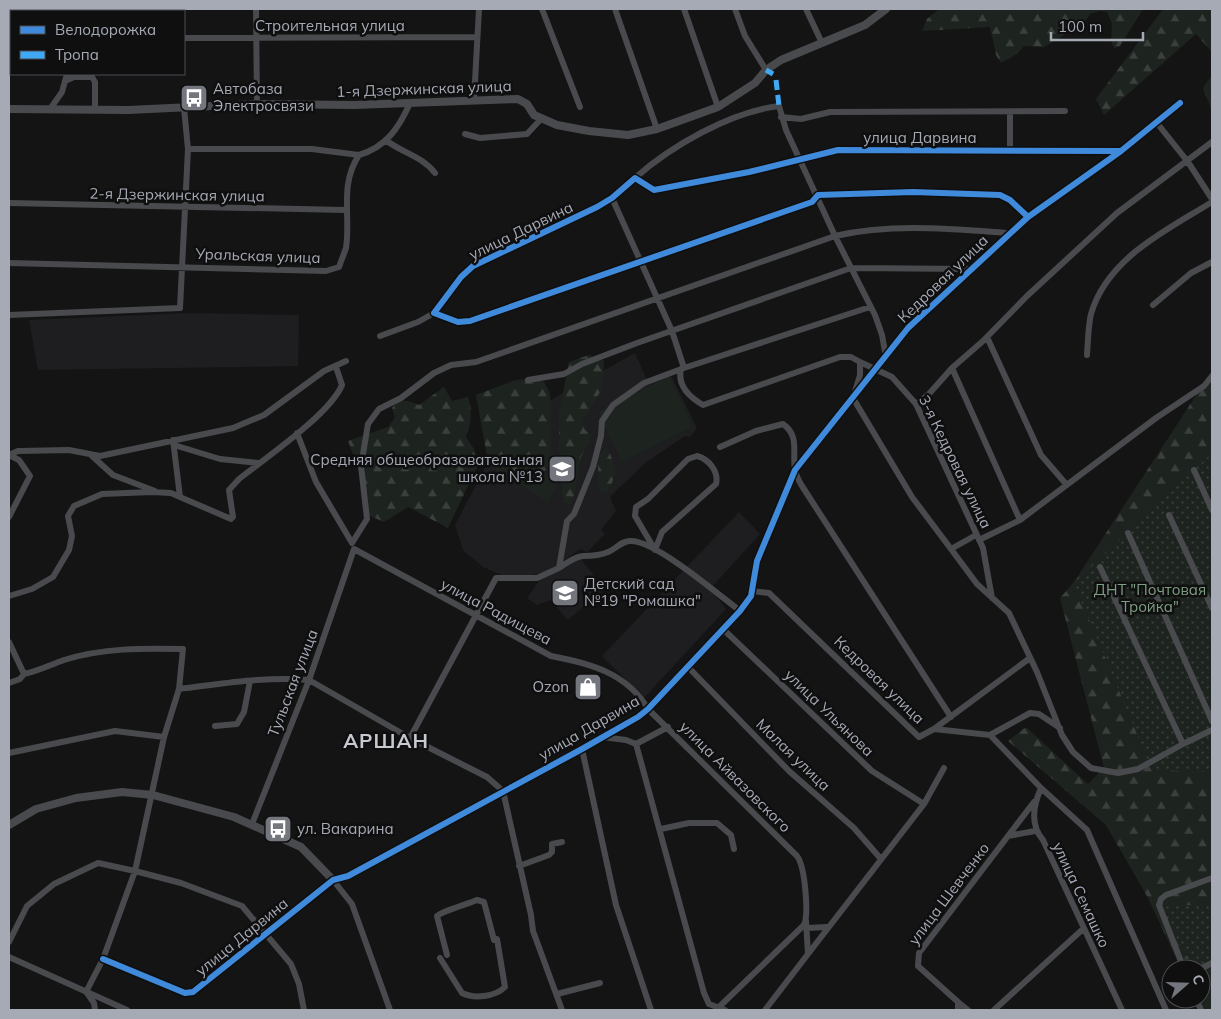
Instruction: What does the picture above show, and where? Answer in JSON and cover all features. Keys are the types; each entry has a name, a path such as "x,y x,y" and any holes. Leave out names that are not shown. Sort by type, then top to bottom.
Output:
{"street":[{"path":"256,9 257,104"},
{"path":"474,100 479,9"},
{"path":"542,9 580,106"},
{"path":"615,9 658,129"},
{"path":"684,9 718,108"},
{"path":"735,9 745,36 766,70"},
{"path":"806,9 822,43"},
{"name":"1-я Дзержинская улица","path":"9,108 95,110 257,104 322,106 522,100 534,115 557,125 589,132 628,135 658,129 718,108 754,84 766,70 781,60 865,24 886,9"},
{"name":"Строительная улица","path":"185,38 257,40 267,38 477,37"},
{"path":"50,109 62,92 66,77 92,77 95,82 95,110"},
{"path":"188,149 312,149 359,155 387,141 403,118 410,102"},
{"path":"353,546 367,519 361,466 368,424 379,409 401,398 434,372 451,365 476,362 656,297 835,236 865,229 950,229 1010,233 1028,217 1121,151 1180,103"},
{"path":"635,178 672,149 731,118 763,108 779,106 781,117 835,236 880,325 886,358"},
{"path":"9,315 180,308 188,149 184,108"},
{"path":"781,117 801,119 830,112 1010,113 1065,111"},
{"path":"1010,113 1010,150"},
{"path":"465,134 480,138 527,134 541,119"},
{"path":"1157,123 1188,162 1212,198"},
{"path":"387,141 400,151 426,162 434,173"},
{"path":"916,404 928,395 952,368 987,337 1027,296 1117,213 1188,162 1212,142"},
{"name":"улица Дарвина","path":"434,313 461,277 473,266 571,221 612,198 635,178 654,190 838,150 1121,151"},
{"name":"Уральская улица","path":"9,263 334,270 339,267 346,248 345,210 351,170 359,155"},
{"path":"380,336 418,322 434,313 458,322 470,321 812,202 818,195 912,192 1000,195 1010,200 1028,217"},
{"path":"612,198 672,331 682,369 679,376 685,392 703,406 840,357 851,357 860,362"},
{"path":"1087,355 1091,315 1104,284 1114,272 1150,241 1212,202"},
{"name":"2-я Дзержинская улица","path":"9,203 345,210"},
{"name":"Кедровая улица","path":"877,369 908,328 1010,233"},
{"path":"1153,305 1191,273 1212,262"},
{"path":"528,380 564,374 582,364 851,268 970,269"},
{"path":"559,568 567,521 574,514 594,467 601,436 602,421 613,405 644,383 870,307"},
{"path":"987,337 1041,455 1066,484"},
{"path":"9,517 30,476 20,460 9,455 18,451 69,450 92,456 173,443 242,425 264,415 324,371 346,361"},
{"name":"улица Дарвина","path":"852,398 860,375 860,362"},
{"name":"3-я Кедровая улица","path":"860,362 898,381 916,404 954,481 987,561 992,598"},
{"path":"92,456 113,475 158,492 180,497 231,519 233,516 229,490 259,463 325,410 338,395 342,385 336,367"},
{"path":"952,368 1020,520"},
{"name":"улица Дарвина","path":"103,959 186,993 193,992 333,880 348,876 638,717 689,668 740,612 752,590 757,561 795,470 877,369"},
{"name":"3-я Кедровая улица","path":"977,537 1020,520 1156,418 1204,386 1212,376"},
{"path":"852,398 912,497 977,584 1009,613 1069,747 1092,768 1118,773 1138,769 1212,730"},
{"path":"720,447 756,431 783,424 793,434 795,470"},
{"path":"297,433 316,482 353,546"},
{"path":"173,443 220,458 259,463"},
{"path":"173,443 180,497"},
{"path":"701,457 715,472 716,484 662,532 655,550 635,516 636,507 648,499 688,459 701,457"},
{"name":"Кедровая улица","path":"752,590 769,593 918,737 951,717 802,486 795,470"},
{"path":"1194,470 1212,510"},
{"path":"9,596 32,589 53,577 69,550 72,536 68,516 74,506 102,494 158,492"},
{"path":"1169,515 1212,608"},
{"path":"1128,533 1212,721"},
{"path":"951,549 977,537"},
{"path":"410,738 496,578 536,578 581,556 587,558 609,552 629,540 645,543 740,612"},
{"name":"улица Радищева","path":"353,546 476,617 551,656 579,662 620,678 642,698 648,709"},
{"name":"Тульская улица","path":"252,824 309,680 353,546"},
{"path":"1100,567 1184,744"},
{"name":"улица Ульянова","path":"724,630 872,771 924,804"},
{"path":"9,642 24,674"},
{"path":"9,683 20,679 24,674 45,669 64,660 100,653 132,648 184,649 179,689 164,737 153,795 135,871 103,959 86,992"},
{"path":"951,717 1030,658"},
{"name":"Малая улица","path":"689,668 789,771 854,828 881,859"},
{"path":"179,689 291,678 309,680 410,738 487,777 502,791 533,931 562,1010"},
{"path":"215,726 237,724 244,712 250,681"},
{"name":"улица Айвазовского","path":"648,709 797,856 801,865 806,920"},
{"path":"934,729 990,734 1030,713 1039,714 1060,728"},
{"path":"602,737 626,740 636,744 668,728"},
{"path":"9,753 115,731 164,737"},
{"path":"990,734 1041,788 1087,830 1166,1010"},
{"path":"636,744 661,829 704,992 709,1004 722,1009 800,930 806,920"},
{"path":"582,749 616,905 651,1010"},
{"path":"765,1010 924,804 944,768"},
{"name":"улица Семашко","path":"1041,788 1034,802 1035,831 1043,840 1120,1009"},
{"path":"9,826 36,808 76,798 122,792 153,795 205,808 252,824 301,847 333,880 352,904 390,1010"},
{"path":"1008,836 1034,802"},
{"path":"661,829 689,823 717,823 731,835 734,849"},
{"name":"улица Шевченко","path":"958,1002 918,966 919,953 1008,836 1035,831"},
{"path":"519,866 549,855 552,852 552,844 562,842"},
{"path":"9,942 27,906 54,884 98,863 135,871 181,883 242,906 291,964 299,984 304,1010"},
{"path":"1180,959 1159,905 1161,899 1166,895 1212,878"},
{"path":"440,958 462,993 478,997 501,992 505,987 496,939 484,902 477,900 456,909 441,912 437,916 447,955"},
{"path":"806,920 808,954"},
{"path":"807,928 828,927"},
{"path":"994,1010 1082,929"},
{"path":"9,957 127,1010"},
{"path":"557,994 600,983"},
{"path":"86,992 94,1003 95,1010"},
{"path":"958,1002 958,1010"},
{"path":"958,1002 968,1010"}],"shaded area":[{"path":"191,313 299,315 298,366 38,370 29,320"},
{"name":"Средняя общеобразовательная школа №13","path":"635,353 649,384 671,376 697,428 690,437 685,436 645,463 610,497 616,511 601,530 605,534 587,552 580,549 557,566 541,573 522,577 504,576 483,567 463,550 455,525 508,424"},
{"path":"739,512 760,534 710,589 726,609 644,698 602,656"},
{"name":"Детский сад №19 \"Ромашка\"","path":"580,558 605,589 568,620 550,600 537,605 527,598 541,578"}],"green space":[{"path":"939,9 1143,9 1120,46 1114,48 1111,41 1112,24 1107,12 1100,11 1090,14 1083,24 1044,47 1024,46 1017,54 1001,63 996,55 990,27 922,31 927,19"},
{"path":"1163,9 1212,9 1211,51 1196,34 1104,115 1096,99"},
{"path":"1212,75 1212,111 1203,88"},
{"path":"589,355 604,361 602,389 582,422 585,430 592,435 581,457 574,496 569,505 564,502 559,464 559,414 569,362"},
{"path":"1212,371 1212,1010 1200,1009 1211,1009 1211,959 1176,959 1148,898 1106,825 1008,741 1026,727 1088,784 1104,768 1060,598 1074,582"},
{"path":"669,376 693,426 622,462 598,412"},
{"path":"536,378 544,382 550,393 551,465 541,473 534,475 519,477 506,475 488,462 476,395 516,380"},
{"path":"444,387 452,401 468,397 471,417 466,437 474,449 477,467 448,528 408,507 384,522 368,515 364,484 348,441 388,427 395,418 392,408 398,402 407,401 419,405"},
{"path":"607,448 614,465 614,476 606,493 599,490 598,467 600,456"},
{"name":"ДНТ \"Почтовая Тройка\"","path":"1212,453 1212,772 1152,770 1074,583"},
{"path":"529,467 558,486 548,502 519,484"},
{"path":"1159,905 1212,905 1212,1002 1211,959 1189,959"}],"marked path":[{"path":"766,70 773,74"},
{"path":"776,80 779,106"}],"cycle path":[{"path":"103,959 185,993 193,992 333,880 348,876 638,717 648,709 740,611 751,596 757,561 795,470 908,328 1028,217 1121,151 1180,103"},
{"path":"1028,217 1010,200 1000,195 913,192 818,195 812,202 470,321 458,322 434,313 461,277 473,266 597,207 612,198 635,178 654,190 749,172 838,150 1121,151"}],"place":[{"name":"Автобаза Электросвязи","path":"194,98"},
{"name":"Средняя общеобразовательная школа №13","path":"562,469"},
{"name":"Детский сад №19 \"Ромашка\"","path":"565,593"},
{"name":"Ozon","path":"588,687"},
{"name":"ул. Вакарина","path":"278,829"}],"district":[{"name":"АРШАН","path":"386,741"}]}
